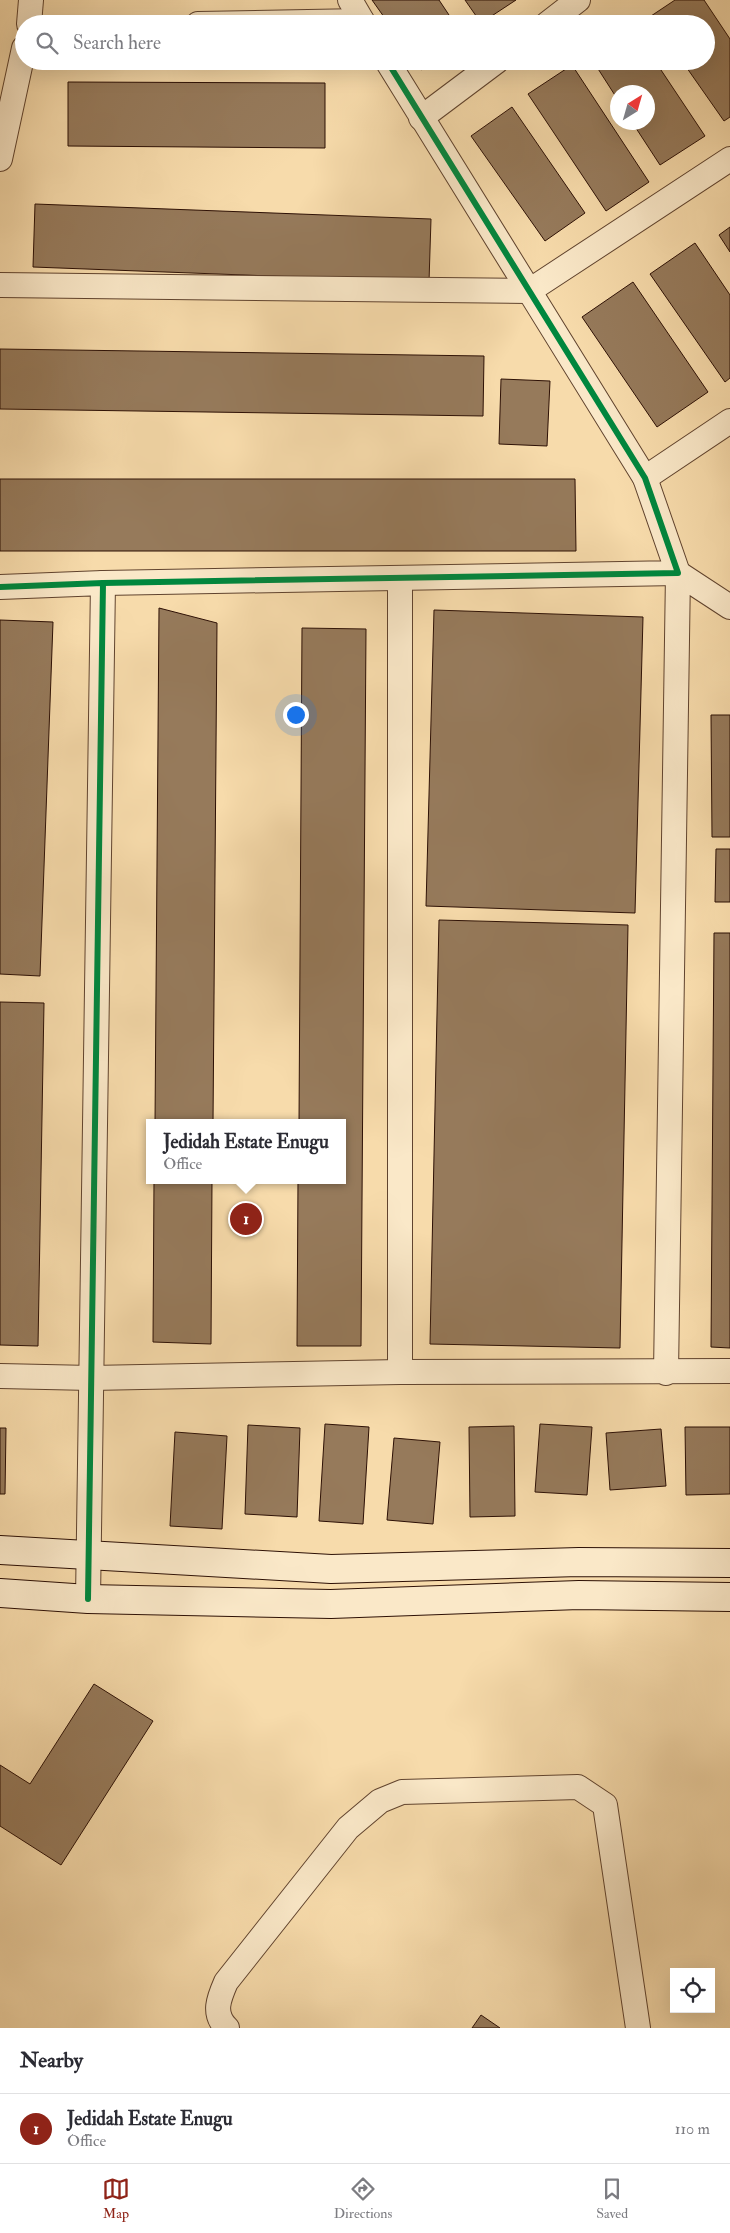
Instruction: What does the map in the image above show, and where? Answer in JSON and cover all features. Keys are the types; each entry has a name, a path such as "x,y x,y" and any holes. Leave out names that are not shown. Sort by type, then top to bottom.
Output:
{"street":[{"path":"30,15 31,0"},
{"path":"350,0 359,15"},
{"path":"558,15 578,0"},
{"path":"0,159 19,70"},
{"path":"392,70 645,478 678,573 666,1372"},
{"path":"421,118 484,70"},
{"path":"0,286 529,291 730,159"},
{"path":"645,478 730,421"},
{"path":"0,587 678,573 730,607"},
{"path":"400,578 400,1372"},
{"path":"88,1599 103,584"},
{"path":"0,1376 92,1378 400,1372 730,1371"},
{"path":"0,1550 331,1569 579,1562 730,1563"},
{"path":"0,1593 88,1599 331,1604 579,1596 730,1597"},
{"path":"226,2028 218,2014 217,2002 226,1982 348,1828 380,1801 402,1792 578,1787 605,1805 638,2028"}],"building":[{"path":"372,0 439,0 449,15 383,15"},
{"path":"465,0 516,0 493,15 475,15"},
{"path":"675,0 704,0 714,15 652,15"},
{"path":"715,16 730,39 730,117 724,121 688,70 715,70"},
{"path":"564,70 575,70 610,123 610,130 615,130 649,182 606,211 528,94"},
{"path":"599,70 661,70 705,136 660,165 637,130 655,130 655,85 610,85 610,88"},
{"path":"68,82 325,83 325,148 68,146"},
{"path":"512,107 585,213 545,241 471,136"},
{"path":"35,204 431,219 429,282 33,267"},
{"path":"730,227 730,252 719,235"},
{"path":"695,243 730,295 730,378 725,382 650,274"},
{"path":"633,282 708,392 657,427 582,317"},
{"path":"0,349 484,356 483,416 0,409"},
{"path":"501,379 550,381 547,446 499,444"},
{"path":"0,479 575,479 576,551 0,551"},
{"path":"159,608 217,623 213,1119 155,1119"},
{"path":"434,610 643,617 635,913 426,906"},
{"path":"0,620 53,622 40,976 0,974"},
{"path":"302,628 366,629 361,1346 297,1346 298,1184 346,1184 346,1119 299,1119"},
{"path":"711,715 730,715 730,837 712,837"},
{"path":"716,849 730,849 730,902 715,902"},
{"path":"439,920 628,925 620,1348 430,1344"},
{"path":"714,933 730,933 730,1348 711,1347"},
{"path":"0,1002 44,1003 38,1346 0,1345"},
{"path":"154,1184 212,1184 211,1344 153,1342"},
{"path":"325,1424 369,1427 363,1524 319,1521"},
{"path":"540,1424 592,1427 587,1495 535,1492"},
{"path":"248,1425 300,1428 297,1517 245,1514"},
{"path":"514,1426 515,1516 470,1517 469,1427"},
{"path":"685,1427 730,1427 730,1494 686,1495"},
{"path":"0,1428 6,1428 5,1494 0,1494"},
{"path":"661,1429 666,1486 610,1490 606,1433"},
{"path":"175,1432 227,1436 222,1529 170,1526"},
{"path":"394,1438 440,1442 433,1524 387,1520"},
{"path":"94,1684 153,1721 61,1865 0,1826 0,1765 30,1784"},
{"path":"481,2015 500,2028 472,2028"}],"cycle path":[{"path":"103,583 678,573 645,478 393,70"},
{"path":"0,587 103,583 88,1599"}],"place":[{"name":"Jedidah Estate Enugu","path":"246,1219"}]}
